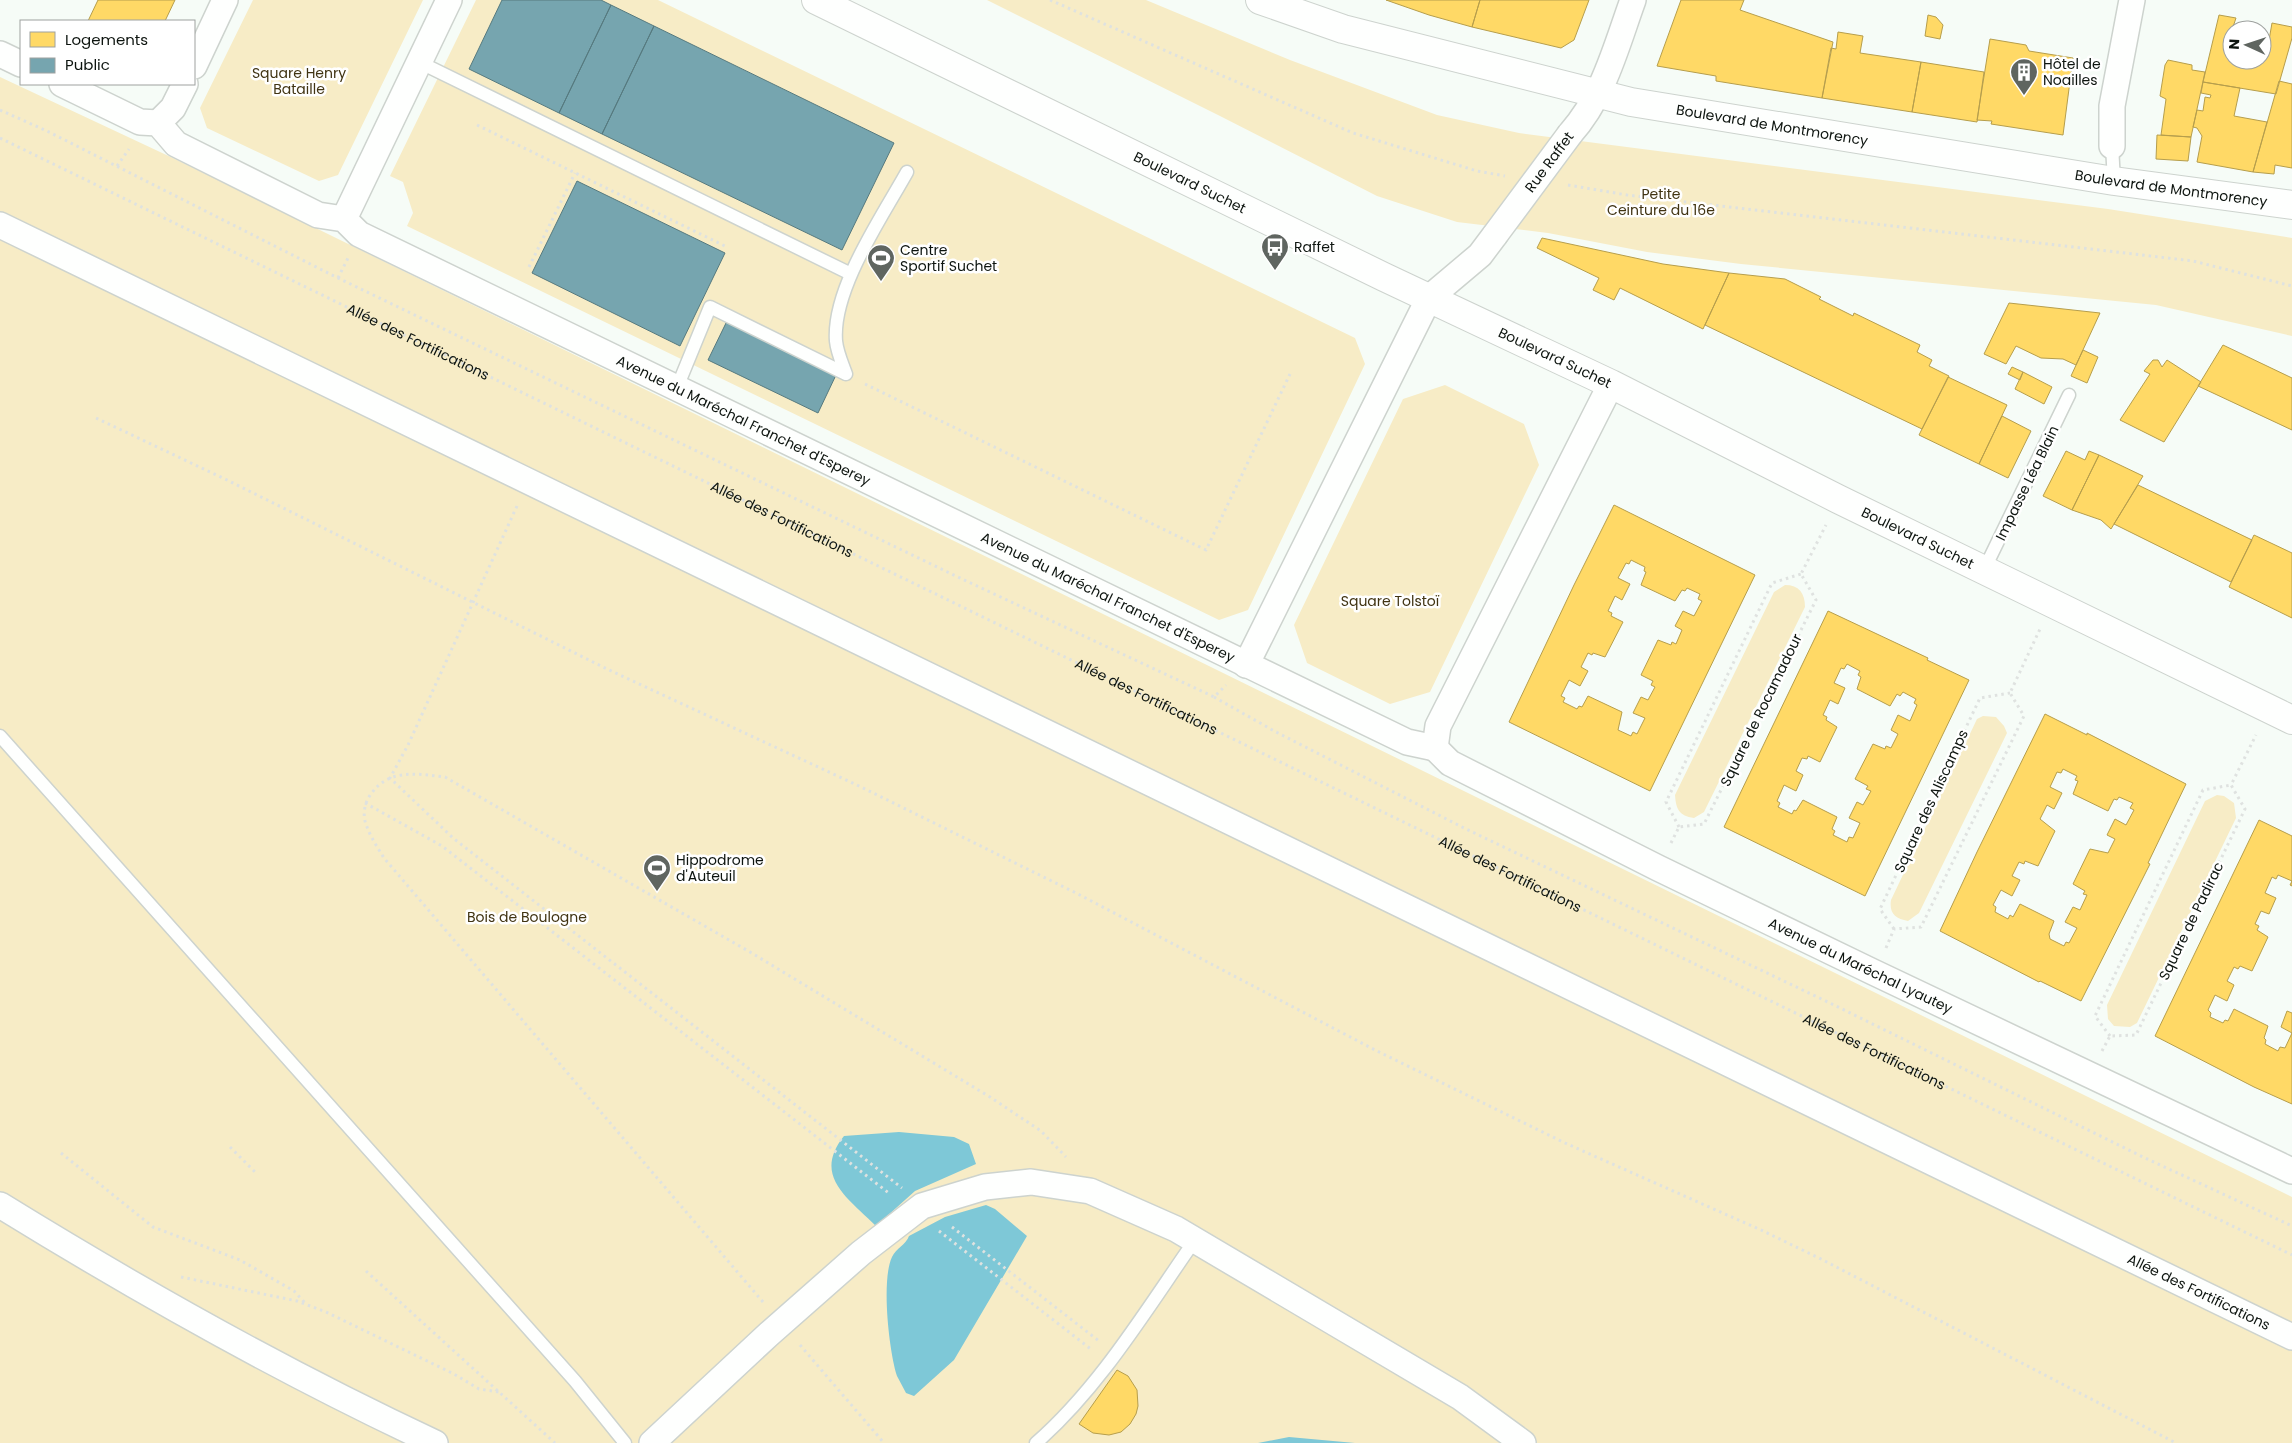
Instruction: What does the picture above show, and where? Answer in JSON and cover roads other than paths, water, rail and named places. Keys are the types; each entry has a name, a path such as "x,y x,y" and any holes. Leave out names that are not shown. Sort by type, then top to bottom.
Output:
{"main road":[{"name":"Boulevard Suchet","path":"816,0 1429,298 1611,384 1838,499 2280,714"},
{"name":"Boulevard de Montmorency","path":"1260,0 1343,30 1631,102 2114,181 2292,204"}],"street":[{"path":"195,64 226,0"},
{"path":"64,85 140,122 158,123 176,144 318,215 344,220 449,0"},
{"name":"Rue Raffet","path":"1429,298 1480,255 1570,134 1581,122 1599,95 1633,0"},
{"path":"2112,146 2112,106 2132,0"},
{"path":"0,54 20,64"},
{"path":"158,123 173,108 184,85"},
{"name":"Avenue du Maréchal Franchet d'Esperey","path":"344,220 358,234 676,390 1407,742 1436,748"},
{"name":"Allée des Fortifications","path":"0,225 2292,1337"},
{"path":"1246,665 1429,298"},
{"path":"1436,748 1438,726 1611,384"},
{"name":"Avenue du Maréchal Lyautey","path":"1436,748 1450,763 1658,868 1872,972 2292,1171"},
{"path":"652,1443 781,1323 861,1253 924,1205 985,1187 1031,1182 1090,1191 1176,1229 1460,1397 1523,1443"},
{"path":"0,1205 93,1263 201,1324 343,1400 434,1443"}],"lane":[{"path":"419,62 851,274"},
{"path":"2112,146 2114,181"},
{"path":"676,390 710,307 846,374 836,341 837,319 842,296 851,274 906,172"},
{"name":"Impasse Léa Blain","path":"1984,570 2070,395"},
{"path":"0,736 548,1351 625,1443"},
{"path":"1036,1443 1055,1426 1112,1358 1195,1240"}],"water":[{"path":"899,1132 954,1137 969,1144 976,1164 915,1191 876,1226 845,1196 838,1186 833,1175 832,1163 835,1150 844,1136"},
{"path":"986,1205 995,1209 1027,1236 954,1360 914,1396 906,1393 897,1376 894,1365 887,1316 887,1282 892,1257 909,1236 945,1217"},
{"path":"1289,1437 1355,1443 1258,1443"}],"place":[{"name":"Hôtel de Noailles","path":"2024,96"},
{"name":"Raffet","path":"1275,271"},
{"name":"Centre Sportif Suchet","path":"881,282"},
{"name":"Hippodrome d'Auteuil","path":"657,892"}],"park label":[{"name":"Square Henry Bataille","path":"299,82"},
{"name":"Petite Ceinture du 16e","path":"1661,202"},
{"name":"Square Tolstoï","path":"1390,601"},
{"name":"Bois de Boulogne","path":"527,917"}]}
